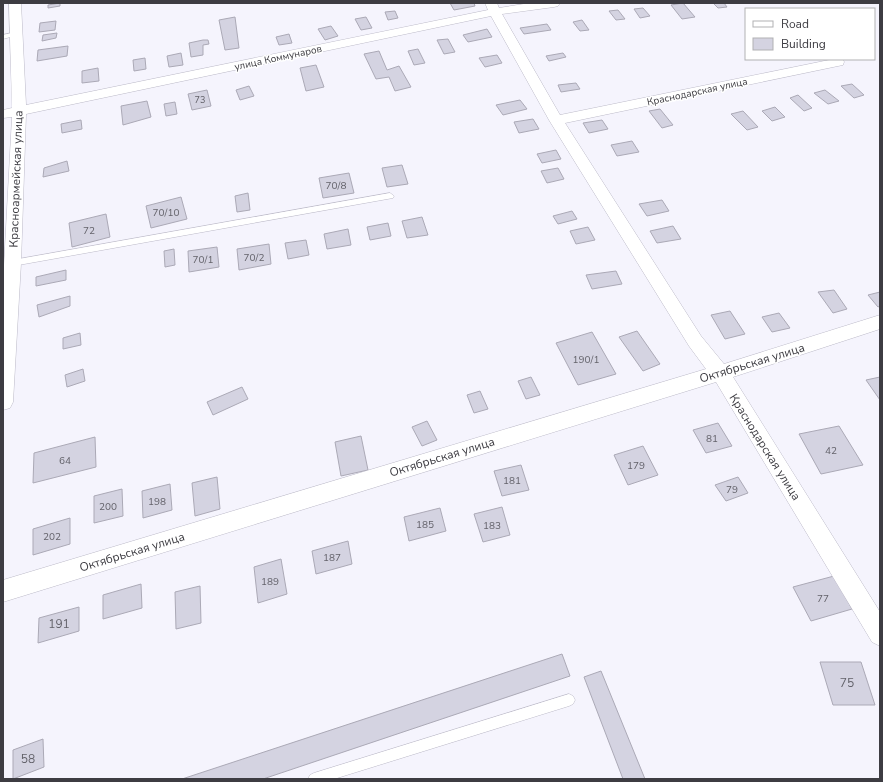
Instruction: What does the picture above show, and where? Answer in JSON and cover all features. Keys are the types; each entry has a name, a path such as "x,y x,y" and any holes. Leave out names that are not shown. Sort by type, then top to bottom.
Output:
{"street":[{"name":"Красноармейская улица","path":"3,402 5,351 13,263 19,111 9,35 15,3"},
{"name":"улица Коммунаров","path":"3,114 493,8 554,3"},
{"name":"Краснодарская улица","path":"493,8 556,120 695,341 720,373 880,634"},
{"name":"Краснодарская улица","path":"556,120 838,62"},
{"name":"Октябрьская улица","path":"3,591 720,373 880,322"}],"lane":[{"path":"13,263 390,196"},
{"path":"314,779 331,776 569,700"}],"building":[{"path":"60,3 60,6 48,8 48,5"},
{"path":"450,3 474,3 475,6 454,10"},
{"path":"683,3 695,17 682,19 671,5"},
{"path":"713,3 724,3 727,7 718,8"},
{"path":"643,8 650,16 640,18 634,9"},
{"path":"618,10 625,19 616,20 609,11"},
{"path":"395,11 398,18 388,20 385,12"},
{"path":"235,17 239,48 225,50 219,20"},
{"path":"366,17 372,28 361,30 355,19"},
{"path":"582,20 589,30 580,31 573,22"},
{"path":"56,21 55,30 39,32 40,23"},
{"path":"547,24 551,30 524,34 520,28"},
{"path":"331,26 338,36 325,40 318,29"},
{"path":"487,29 492,37 468,42 463,35"},
{"path":"57,33 56,38 42,41 43,35"},
{"path":"289,34 292,43 279,45 276,37"},
{"path":"448,39 455,52 444,54 437,40"},
{"path":"208,40 209,44 203,45 203,55 191,57 189,43"},
{"path":"68,46 67,56 37,61 38,50"},
{"path":"418,49 425,63 414,65 408,51"},
{"path":"379,51 387,70 399,66 411,87 395,91 389,77 376,79 364,54"},
{"path":"181,53 183,65 169,67 167,56"},
{"path":"563,53 566,57 549,61 546,56"},
{"path":"497,55 502,63 485,67 479,58"},
{"path":"145,58 146,69 134,71 133,60"},
{"path":"316,65 324,87 306,91 300,68"},
{"path":"98,68 99,81 82,83 82,71"},
{"path":"576,83 580,89 561,92 558,85"},
{"path":"852,84 864,95 854,98 841,86"},
{"path":"249,86 254,96 240,100 236,90"},
{"path":"207,90 211,106 192,110 188,94"},
{"path":"825,90 839,101 828,104 814,93"},
{"path":"798,95 812,108 804,111 790,98"},
{"path":"520,100 527,109 503,115 496,105"},
{"path":"147,101 151,117 123,125 121,106"},
{"path":"175,102 177,114 166,116 164,104"},
{"path":"775,107 785,117 772,121 762,111"},
{"path":"660,109 673,125 662,128 649,111"},
{"path":"743,111 758,127 747,130 731,114"},
{"path":"533,119 539,129 519,133 514,122"},
{"path":"81,120 82,129 62,133 61,124"},
{"path":"602,120 608,129 589,133 583,123"},
{"path":"632,141 639,152 617,156 611,145"},
{"path":"556,150 561,159 542,163 537,154"},
{"path":"67,161 69,171 43,177 44,168"},
{"path":"402,165 408,184 387,187 382,168"},
{"path":"558,168 564,179 547,183 541,171"},
{"path":"349,173 354,193 323,198 319,178"},
{"path":"248,193 250,210 237,212 235,196"},
{"path":"181,197 187,219 151,228 146,206"},
{"path":"662,200 669,211 647,216 639,204"},
{"path":"572,211 577,219 558,224 553,216"},
{"path":"106,214 110,237 72,247 69,223"},
{"path":"422,217 428,235 407,238 402,221"},
{"path":"388,223 391,236 370,240 367,227"},
{"path":"673,226 681,239 657,243 650,231"},
{"path":"588,227 595,240 576,244 570,231"},
{"path":"348,229 351,245 327,249 324,234"},
{"path":"306,240 309,255 288,259 285,243"},
{"path":"269,244 271,264 239,270 237,249"},
{"path":"217,247 219,267 189,272 188,251"},
{"path":"174,249 175,265 165,267 164,251"},
{"path":"66,270 66,280 36,286 36,277"},
{"path":"616,271 622,284 592,289 586,275"},
{"path":"834,290 847,309 833,313 818,292"},
{"path":"880,292 880,306 878,307 868,295"},
{"path":"70,296 70,306 39,317 37,305"},
{"path":"730,311 745,334 725,339 711,315"},
{"path":"779,313 790,328 772,332 762,317"},
{"path":"637,331 660,364 643,371 619,337"},
{"path":"592,332 616,374 578,385 556,343"},
{"path":"80,333 81,345 63,349 63,338"},
{"path":"83,369 85,381 67,387 65,375"},
{"path":"531,377 540,395 526,399 518,381"},
{"path":"880,377 880,400 866,380"},
{"path":"242,387 248,399 213,415 207,402"},
{"path":"480,391 488,409 474,413 467,395"},
{"path":"427,421 437,440 422,446 412,427"},
{"path":"718,423 732,446 706,453 693,430"},
{"path":"839,426 863,465 821,474 799,434"},
{"path":"361,436 368,470 341,476 335,442"},
{"path":"95,437 96,467 33,483 34,453"},
{"path":"643,446 658,475 628,485 614,455"},
{"path":"521,465 529,490 502,496 494,471"},
{"path":"217,477 220,509 195,516 192,483"},
{"path":"738,477 748,493 726,501 715,485"},
{"path":"170,484 172,510 143,518 142,491"},
{"path":"122,489 123,516 94,523 94,496"},
{"path":"502,507 510,535 483,542 474,514"},
{"path":"440,508 446,531 409,541 404,517"},
{"path":"70,518 70,544 33,555 33,529"},
{"path":"348,541 352,564 316,574 312,551"},
{"path":"281,559 287,594 258,603 254,567"},
{"path":"834,576 852,609 811,621 793,587"},
{"path":"141,584 142,608 103,619 103,595"},
{"path":"200,586 201,623 176,629 175,592"},
{"path":"79,607 79,631 38,643 39,618"},
{"path":"562,654 570,676 263,779 182,779"},
{"path":"820,662 861,662 875,705 833,705"},
{"path":"601,671 645,779 623,779 584,677"},
{"path":"43,739 44,767 13,779 13,750"}]}
